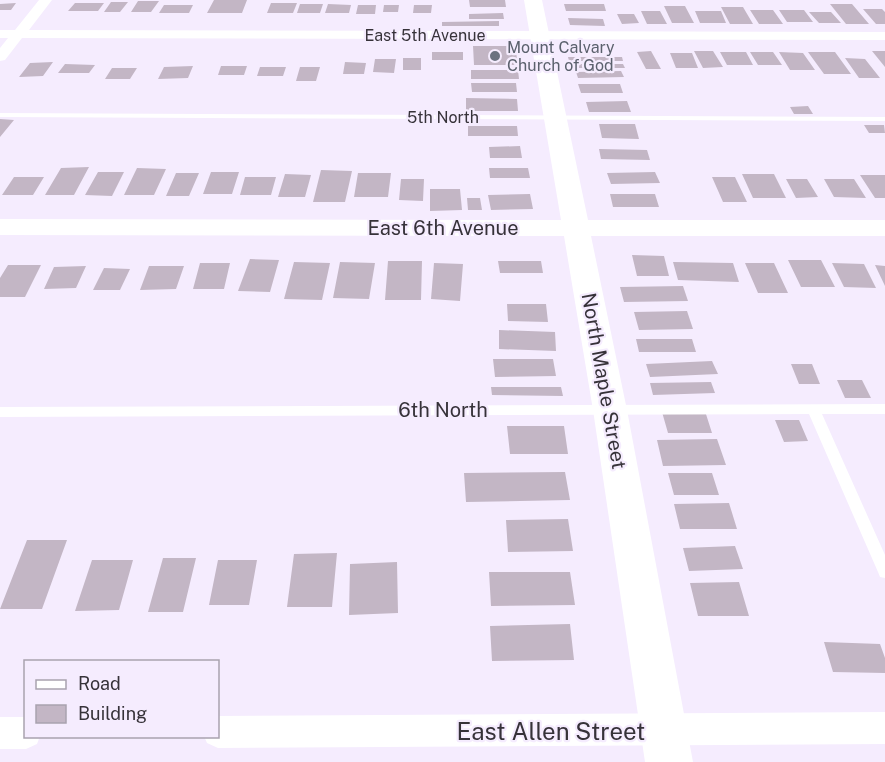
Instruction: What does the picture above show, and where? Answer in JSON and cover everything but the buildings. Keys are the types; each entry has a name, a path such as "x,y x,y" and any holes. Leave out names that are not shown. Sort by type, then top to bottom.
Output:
{"street":[{"path":"0,57 46,0"},
{"name":"North Maple Street","path":"533,0 553,117 610,410 667,746"},
{"name":"East 5th Avenue","path":"0,34 885,36"},
{"name":"East 6th Avenue","path":"0,227 885,228"},
{"name":"East Allen Street","path":"219,732 667,746 885,729"},
{"path":"0,733 24,733"}],"lane":[{"name":"5th North","path":"0,115 885,119"},
{"name":"6th North","path":"0,412 885,409"},
{"path":"814,410 885,572"}],"place":[{"name":"Mount Calvary Church of God","path":"495,56"}]}
